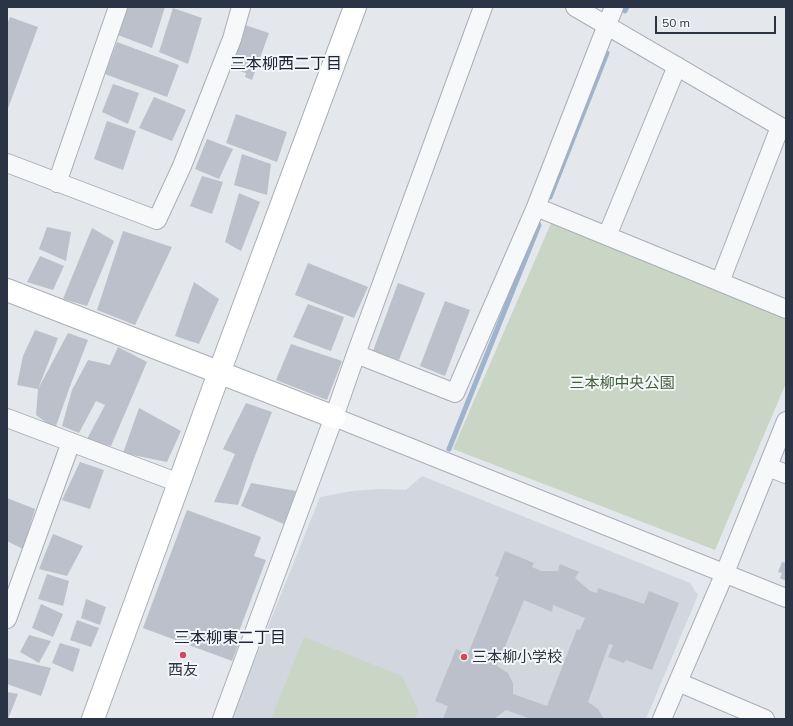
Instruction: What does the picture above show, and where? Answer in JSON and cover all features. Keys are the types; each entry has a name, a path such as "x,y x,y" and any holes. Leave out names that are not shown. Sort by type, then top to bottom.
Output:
{"street":[{"path":"57,183 118,7"},
{"path":"7,163 157,220 191,144 232,39 241,7"},
{"path":"93,719 219,372 355,7"},
{"path":"222,719 334,417 483,7"},
{"path":"575,7 783,129 720,282"},
{"path":"356,354 455,393 536,207 614,7"},
{"path":"607,236 677,66"},
{"path":"536,207 786,309"},
{"path":"7,290 334,417 724,575 786,598"},
{"path":"7,418 179,483"},
{"path":"662,719 724,575 786,421"},
{"path":"7,619 71,442"},
{"path":"768,467 786,474"},
{"path":"678,682 764,719"}],"shaded area":[{"name":"三本柳小学校","path":"422,476 690,583 698,595 646,719 231,719 320,497 352,491 380,489 406,490"}],"green space":[{"name":"三本柳中央公園","path":"552,221 786,319 786,383 715,550 453,449"},
{"path":"304,637 402,676 418,710 415,719 271,719"}],"building":[{"path":"128,7 165,7 152,48 118,35"},
{"path":"173,8 202,18 188,64 159,52"},
{"path":"10,17 38,27 7,111 7,24"},
{"path":"245,25 269,33 252,80 245,77 246,73 230,68"},
{"path":"117,42 179,65 167,97 105,74"},
{"path":"113,84 139,93 128,124 102,112"},
{"path":"154,97 186,110 172,141 139,128"},
{"path":"236,114 287,132 277,162 226,143"},
{"path":"107,121 136,131 123,170 94,159"},
{"path":"207,139 233,149 219,179 195,169"},
{"path":"242,154 271,164 267,195 234,185"},
{"path":"202,176 223,182 212,214 190,206"},
{"path":"239,193 260,202 241,251 225,242"},
{"path":"47,227 71,232 66,261 39,249"},
{"path":"92,228 114,241 87,306 63,299"},
{"path":"123,231 172,247 135,325 97,310"},
{"path":"40,256 64,266 53,290 27,282"},
{"path":"308,263 368,287 354,318 295,295"},
{"path":"194,282 219,299 199,344 175,336"},
{"path":"398,283 425,293 399,360 373,351"},
{"path":"445,301 470,310 445,376 420,366"},
{"path":"308,304 344,317 331,351 293,337"},
{"path":"35,330 58,338 38,389 17,385 23,356"},
{"path":"68,333 88,340 55,429 36,415 38,389"},
{"path":"291,344 342,361 327,400 276,380"},
{"path":"118,347 147,362 111,446 86,441 105,405 96,401 79,433 62,426 72,390 88,360 110,365"},
{"path":"246,403 272,412 238,505 214,502 235,454 223,449"},
{"path":"139,408 181,431 167,462 123,453"},
{"path":"80,462 104,470 90,509 62,500"},
{"path":"251,483 296,491 284,524 241,506"},
{"path":"7,498 35,509 23,549 7,541"},
{"path":"187,510 261,537 254,556 266,560 235,642 239,643 232,661 143,628"},
{"path":"53,534 83,546 67,576 39,569"},
{"path":"505,551 534,563 532,567 541,571 558,571 560,564 579,572 575,578 590,591 597,593 598,588 644,604 649,591 679,603 652,670 626,660 624,663 608,657 613,645 609,644 588,702 598,709 604,719 531,719 506,710 494,719 443,719 448,706 435,701 456,649 468,654 499,577 495,576","holes":["524,600 552,612 553,605 585,618 580,630 577,629 547,706 513,694 513,683 508,673 497,666"]},
{"path":"782,562 786,563 786,581 780,578 782,573 778,572"},
{"path":"47,574 69,581 63,606 38,599"},
{"path":"86,599 106,607 100,625 81,618"},
{"path":"41,604 63,614 53,637 32,628"},
{"path":"77,620 99,628 91,647 70,640"},
{"path":"29,635 51,641 39,663 20,652"},
{"path":"60,643 80,649 73,672 52,663"},
{"path":"7,658 51,668 41,696 7,684"},
{"path":"7,692 18,694 8,719 7,719"}],"waterway":[{"path":"625,11 627,7"},
{"path":"550,197 607,53"},
{"path":"449,449 539,225"}],"place":[{"name":"西友","path":"183,655"},
{"name":"三本柳小学校","path":"464,657"}],"district":[{"name":"三本柳西二丁目","path":"286,64"},
{"name":"三本柳東二丁目","path":"230,638"}]}
